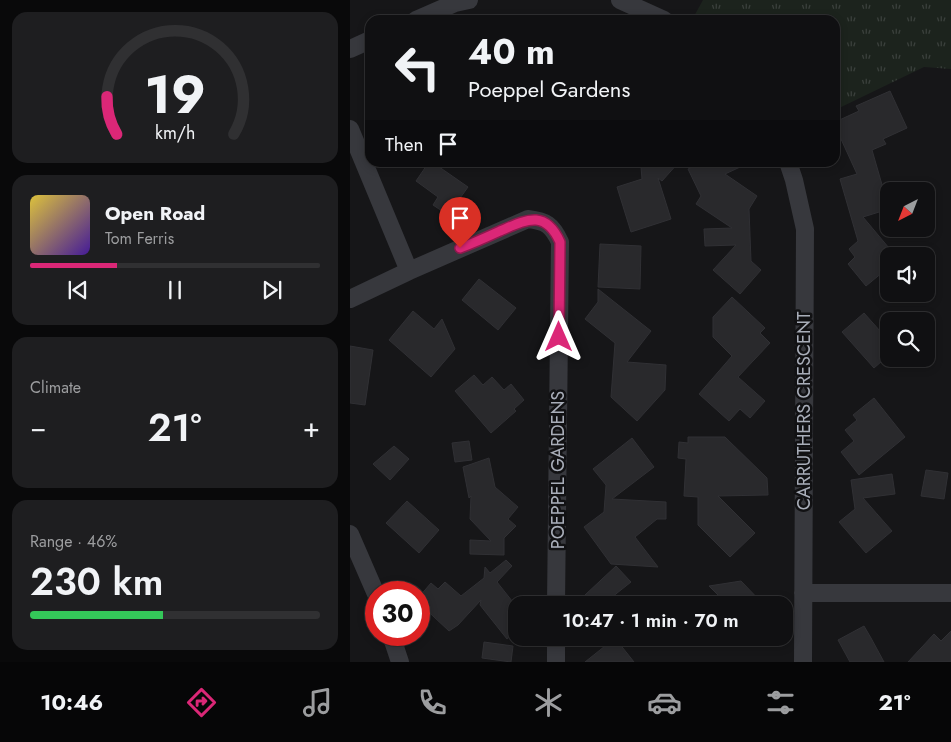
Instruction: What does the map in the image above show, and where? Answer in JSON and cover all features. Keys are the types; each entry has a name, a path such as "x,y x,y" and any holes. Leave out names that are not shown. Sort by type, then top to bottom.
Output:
{"street":[{"path":"427,15 455,3 469,0"},
{"path":"620,0 653,15"},
{"path":"350,49 365,42"},
{"path":"350,130 365,165"},
{"path":"366,167 410,270"},
{"name":"CARRUTHERS CRESCENT","path":"790,167 805,229 803,662"},
{"name":"POEPPEL GARDENS","path":"350,299 410,270 528,219 548,224 555,232 560,242 556,596"},
{"path":"350,534 370,581"},
{"path":"803,592 951,593"},
{"path":"395,646 400,662"},
{"path":"556,646 556,662"}],"green space":[{"path":"703,0 951,0 951,69 924,67 840,108 840,15 695,15"}],"building":[{"path":"890,91 907,128 883,139 886,144 872,150 881,182 880,212 863,217 888,247 880,247 880,274 866,286 848,264 855,257 849,249 858,241 840,179 857,174 840,137 840,120 859,111 856,106"},
{"path":"426,167 439,167 468,187 448,215 433,205 438,197 416,181"},
{"path":"641,167 675,167 662,181 658,178 671,219 631,232 617,187 642,179"},
{"path":"692,167 740,167 725,174 757,196 749,209 751,261 761,270 740,294 713,270 736,245 705,246 704,229 732,228 696,204 701,196 688,169"},
{"path":"600,244 641,246 640,289 598,287"},
{"path":"479,279 516,308 498,330 462,300"},
{"path":"598,289 651,331 627,362 666,365 665,390 637,421 611,397 615,343 585,319 598,302"},
{"path":"732,297 765,328 760,333 770,343 738,377 765,401 750,418 740,409 729,421 699,394 732,356 713,337 713,317"},
{"path":"413,311 434,329 442,319 455,349 431,377 389,340"},
{"path":"864,313 880,331 880,363 874,368 842,332"},
{"path":"350,346 373,350 365,405 350,403"},
{"path":"474,375 483,385 492,377 504,390 511,384 524,400 514,409 516,411 491,433 455,391"},
{"path":"874,398 905,437 859,475 841,452 854,441 845,430 857,420 853,415"},
{"path":"688,437 725,437 767,478 768,495 718,496 755,533 730,557 698,525 698,497 684,496 686,459 678,458 679,442 688,443"},
{"path":"632,438 654,467 612,499 666,502 666,519 657,519 635,537 658,567 611,564 584,527 604,512 606,485 593,469"},
{"path":"469,441 472,460 455,462 452,443"},
{"path":"394,446 409,459 390,480 373,464"},
{"path":"489,458 495,487 518,507 508,519 516,526 504,538 504,555 470,554 470,540 491,541 470,519 471,496 469,498 463,467"},
{"path":"926,470 948,473 944,499 921,496"},
{"path":"892,474 895,494 863,498 892,531 866,553 839,522 855,509 851,480"},
{"path":"407,501 439,530 419,553 386,523"},
{"path":"506,560 512,566 497,582 508,596 507,639 480,605 481,600 458,625 449,631 430,613 431,583 438,589 445,582 461,596 484,578 485,567 490,573"},
{"path":"616,566 631,582 613,596 585,595"},
{"path":"741,581 755,596 719,596 709,586"},
{"path":"864,626 884,662 850,662 838,640"},
{"path":"951,631 951,662 908,662 934,634 941,641"},
{"path":"484,642 513,646 511,662 482,658"},
{"path":"605,646 621,646 634,662 585,662"}],"route":[{"path":"460,248 528,219 548,224 560,242 559,337"}]}
